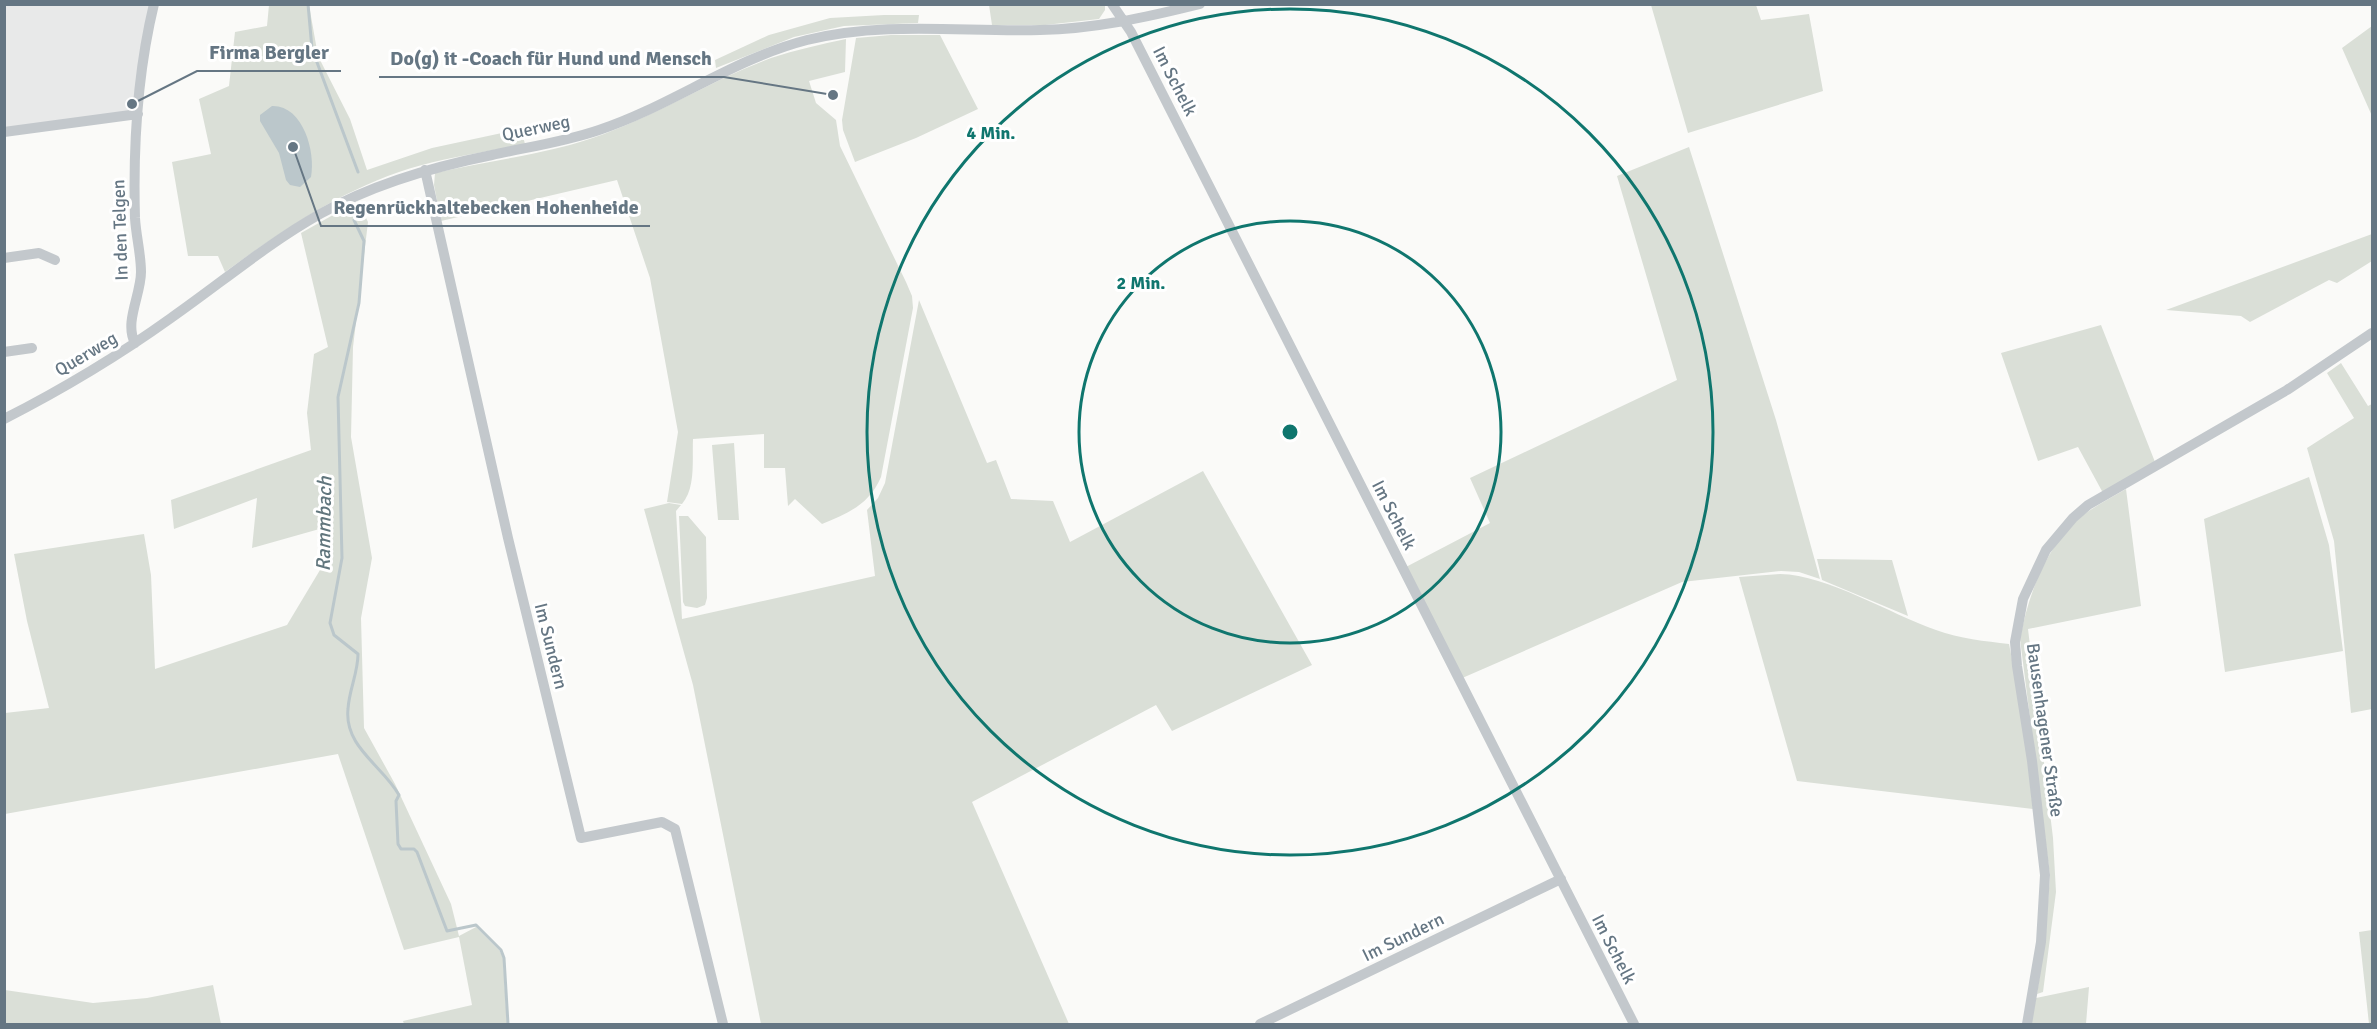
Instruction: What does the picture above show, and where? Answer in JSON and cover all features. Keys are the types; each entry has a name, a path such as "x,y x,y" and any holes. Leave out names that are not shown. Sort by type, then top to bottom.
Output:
{"street":[{"name":"In den Telgen","path":"135,343 130,332 141,272 135,221 138,114 145,40 154,4"},
{"name":"Im Schelk","path":"1112,4 1125,21 1634,1024"},
{"name":"Querweg","path":"4,418 73,382 135,343 288,233 361,194 425,170 565,141 601,129 657,106 730,69 774,50 808,40 874,29 1045,30 1125,21 1200,4"},
{"path":"4,132 138,114"},
{"name":"Im Sundern","path":"425,170 508,538 581,838 662,822 675,829 723,1024"},
{"path":"4,258 39,253 55,260"},
{"name":"Bausenhagener Straße","path":"2027,1024 2040,942 2045,875 2042,831 2015,642 2024,599 2039,563 2058,534 2088,505 2258,407 2373,333"},
{"path":"4,352 32,348"},
{"name":"Im Sundern","path":"1260,1024 1561,879"}],"shaded area":[{"path":"5,5 153,5 138,114 5,135"},
{"path":"269,5 309,5 318,56 350,119 367,170 432,148 521,129 525,144 422,165 369,184 343,196 295,224 225,272 218,256 188,256 172,162 211,154 199,99 229,86 235,32 267,26"},
{"path":"989,5 1105,5 1105,10 1099,19 1045,25 992,25"},
{"path":"1651,5 1756,5 1761,20 1809,14 1823,91 1688,133"},
{"path":"919,15 918,23 844,26 794,37 716,68 715,60 769,35 830,18"},
{"path":"2372,26 2372,116 2342,48"},
{"path":"940,35 978,109 916,138 855,162 843,130 842,120 856,38"},
{"path":"846,39 845,72 809,81 816,103 836,120 840,146 906,282 912,296 913,308 881,477 870,495 857,507 822,524 795,499 788,506 785,468 764,468 764,434 693,439 689,490 682,504 667,502 678,432 650,278 617,180 441,221 434,185 435,173 542,152 584,141 647,116 750,66 808,47"},
{"path":"272,106 292,113 299,121 309,143 311,177 300,187 290,185 286,180 279,153 260,121 260,115"},
{"path":"1689,147 1776,420 1820,579 1799,572 1781,571 1682,582 1460,679 1404,568 1490,523 1470,478 1677,380 1617,176"},
{"path":"358,201 368,222 353,347 351,437 372,558 361,618 364,728 395,784 451,904 459,936 476,927 500,951 503,958 507,1024 404,1024 403,1021 472,1005 459,937 404,950 338,754 5,814 5,713 49,708 27,621 14,554 144,534 151,575 155,669 287,625 320,570 323,528 252,548 257,498 174,529 171,500 311,450 307,413 314,354 328,347 301,233"},
{"path":"2372,234 2372,261 2337,283 2329,280 2250,322 2241,316 2166,310"},
{"path":"919,300 987,463 996,460 1011,499 1053,501 1070,542 1203,471 1312,665 1172,731 1156,705 972,802 1069,1024 761,1024 693,685 644,509 669,503 681,505 676,511 682,619 875,576 867,510 878,498 885,483"},
{"path":"2101,325 2155,462 2103,493 2078,447 2038,461 2001,353"},
{"path":"2341,363 2368,406 2372,404 2372,709 2351,713 2334,541 2307,448 2354,418 2327,373"},
{"path":"734,443 739,520 718,520 712,445"},
{"path":"2309,477 2329,545 2343,651 2225,672 2204,519"},
{"path":"2126,489 2141,606 2028,629 2053,838 2056,892 2043,992 2037,994 2045,939 2050,876 2020,639 2032,592 2054,547 2081,517"},
{"path":"679,516 688,516 706,537 707,598 705,605 697,608 685,606 683,602"},
{"path":"1817,559 1892,560 1908,616 1822,580"},
{"path":"1780,574 1799,576 1838,588 1945,633 2009,644 2022,709 2033,809 1797,781 1739,577"},
{"path":"2372,930 2372,1024 2369,1024 2359,932"},
{"path":"213,985 221,1024 5,1024 5,990 93,1003 147,998"},
{"path":"2089,987 2086,1024 2031,1024 2036,998"}],"waterway":[{"name":"Rammbach","path":"308,4 312,49 358,172"},
{"name":"Rammbach","path":"354,220 364,241 359,303 338,397 342,558 330,623 334,635 358,654 349,702 348,722 358,745 399,795 396,801 398,844 401,849 414,849 417,852 447,931 476,925 501,950 504,958 508,1024"}],"place":[{"name":"Do(g) it -Coach für Hund und Mensch","path":"833,95"},
{"name":"Firma Bergler","path":"132,104"},
{"name":"Regenrückhaltebecken Hohenheide","path":"293,147"}]}
